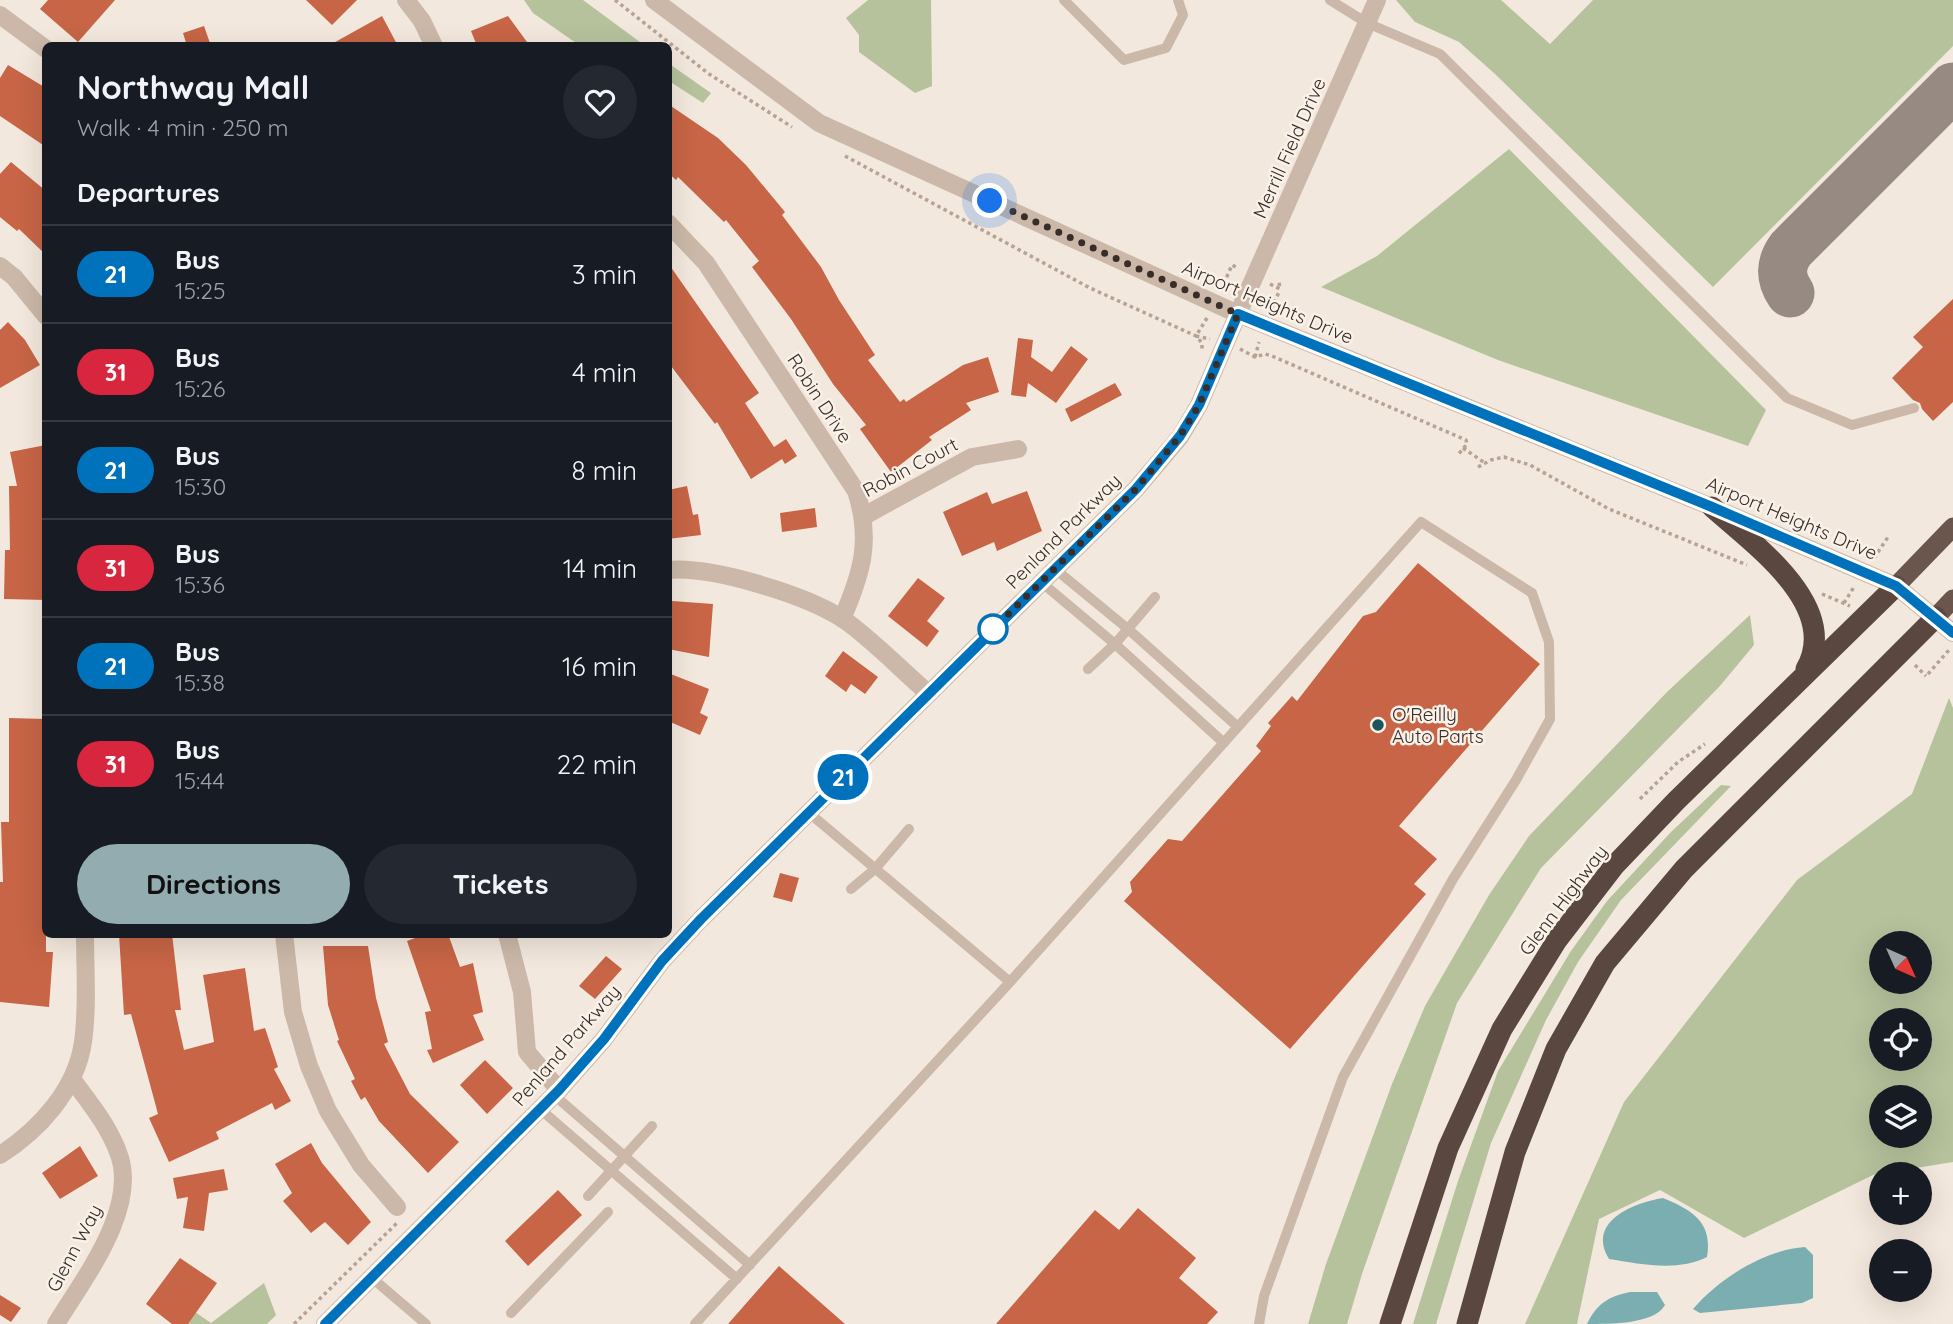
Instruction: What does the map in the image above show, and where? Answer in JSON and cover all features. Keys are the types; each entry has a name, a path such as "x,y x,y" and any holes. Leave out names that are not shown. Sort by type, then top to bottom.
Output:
{"highway":[{"path":"1712,507 1788,579 1803,598 1814,624 1816,638 1812,657 1798,682"},
{"path":"1896,586 1953,527"},
{"name":"Glenn Highway","path":"1390,1324 1448,1148 1502,1029 1557,940 1614,866 1676,801 1896,586"},
{"path":"1466,1324 1515,1152 1556,1049 1605,963 1684,869 1953,599"}],"street":[{"path":"0,7 6,0"},
{"path":"406,0 422,21 432,42"},
{"name":"Airport Heights Drive","path":"654,0 819,122 1238,314 1712,507 1896,586 1953,633"},
{"name":"Merrill Field Drive","path":"1238,314 1377,0"},
{"path":"0,15 42,45"},
{"name":"Robin Drive","path":"672,227 706,263 856,491 864,516 865,544 860,579 842,619"},
{"path":"0,266 14,277 42,311"},
{"name":"Penland Parkway","path":"325,1324 556,1093 604,1039 662,961 701,919 1136,489 1180,436 1199,405 1238,314"},
{"name":"Robin Court","path":"864,516 972,457 1018,449"},
{"path":"672,570 722,575 761,585 842,619 928,693"},
{"path":"0,1155 18,1144 47,1116 72,1079 83,1042 85,938"},
{"path":"284,938 293,1012 309,1066 328,1111 361,1166 397,1207"},
{"path":"507,938 522,992 527,1052 556,1093"},
{"name":"Glenn Way","path":"57,1324 110,1233 121,1201 124,1177 119,1154 109,1133 72,1079"}],"lane":[{"path":"1064,0 1124,60 1166,48 1183,15 1178,0"},
{"path":"1331,0 1367,23 1440,54 1787,398 1852,425 1914,408"},
{"path":"695,1324 1010,982 1421,522 1532,593 1549,642 1550,719 1516,780 1453,879 1343,1077 1264,1296 1259,1324"},
{"path":"1055,569 1128,629 1238,727"},
{"path":"1041,582 1115,644 1224,743"},
{"path":"1088,669 1115,644 1155,597"},
{"path":"808,812 1010,982"},
{"path":"851,889 875,869 909,829"},
{"path":"556,1093 750,1265"},
{"path":"540,1109 737,1279"},
{"path":"588,1196 653,1126"},
{"path":"511,1313 608,1212"},
{"path":"372,1278 426,1324"}],"path":[{"path":"615,0 668,42"},
{"path":"672,45 709,74 796,130"},
{"path":"842,155 1079,282 1196,336 1202,343 1200,360"},
{"path":"1255,357 1265,354 1272,356 1462,438 1468,442 1457,456"},
{"path":"1463,448 1485,463"},
{"path":"1478,467 1504,457 1530,465 1609,509 1748,565"},
{"path":"1821,593 1851,606"},
{"path":"1928,674 1953,646"},
{"path":"1640,799 1678,762 1707,742"}],"green space":[{"path":"524,0 583,0 640,42 575,42 533,13"},
{"path":"868,0 931,0 932,86 915,93 859,52 859,35 846,18"},
{"path":"1396,0 1501,0 1550,44 1593,0 1953,0 1953,46 1713,287 1495,74 1459,42 1415,22"},
{"path":"672,66 711,93 703,103 672,83"},
{"path":"1509,149 1766,410 1748,446 1498,360 1321,287 1377,256"},
{"path":"1750,615 1754,645 1719,687 1541,868 1457,1003 1347,1324 1308,1324 1326,1264 1392,1084 1425,1006 1489,895 1529,836 1668,691"},
{"path":"1949,698 1953,708 1953,1162 1932,1165 1932,1162 1869,1162 1869,1177 1744,1238 1660,1190 1599,1219 1577,1324 1525,1324 1624,1102 1797,880 1912,794"},
{"path":"1721,785 1731,786 1621,900 1578,962 1546,1020 1491,1143 1436,1324 1413,1324 1458,1181 1498,1071 1571,951 1607,901 1671,832"},
{"path":"264,1283 276,1315 267,1324 185,1324 195,1312 211,1323"}],"water":[{"path":"1663,1198 1683,1207 1698,1219 1707,1235 1707,1257 1696,1262 1671,1266 1609,1259 1603,1246 1608,1225 1616,1217 1639,1204"},
{"path":"1805,1247 1813,1255 1813,1298 1802,1303 1700,1313 1693,1309 1716,1287 1744,1268 1774,1254"},
{"path":"1630,1292 1657,1292 1665,1305 1652,1316 1642,1319 1587,1324 1604,1302"}],"building":[{"path":"48,0 115,0 78,42 40,9"},
{"path":"306,0 357,0 332,25"},
{"path":"382,16 396,42 335,42"},
{"path":"508,16 527,42 475,42 471,31"},
{"path":"204,26 210,42 186,42 183,33"},
{"path":"8,65 42,86 42,144 0,116 0,78"},
{"path":"672,107 718,138 746,165 785,212 782,215 821,267 875,355 868,360 900,402 904,399 906,402 963,365 988,357 999,392 966,403 971,410 929,437 932,440 891,472 860,429 866,425 833,384 791,319 752,267 759,261 726,220 724,222 678,177 676,180 672,176"},
{"path":"11,162 42,188 42,251 19,229 17,231 0,217 0,174"},
{"path":"672,269 759,393 745,403 774,447 786,439 797,456 785,464 782,459 751,479 717,422 715,424 672,367"},
{"path":"1953,299 1953,402 1933,421 1920,403 1913,400 1892,378 1923,347 1913,337"},
{"path":"8,322 25,340 40,365 0,388 0,330"},
{"path":"1018,338 1033,340 1031,357 1052,372 1071,346 1088,359 1056,403 1028,383 1026,397 1011,395"},
{"path":"1115,383 1122,395 1071,422 1065,409"},
{"path":"42,446 42,600 4,599 5,550 10,550 9,486 17,486 10,452"},
{"path":"687,486 693,515 698,514 701,535 672,539 672,489"},
{"path":"1027,491 1042,531 997,551 994,542 962,556 943,512 987,492 992,504"},
{"path":"815,508 817,527 782,532 780,513"},
{"path":"1418,563 1540,664 1399,826 1437,859 1414,884 1426,894 1290,1049 1124,901 1132,892 1130,882 1168,839 1182,841 1261,751 1256,746 1271,726 1268,723 1292,696 1297,701 1363,616 1376,612"},
{"path":"918,578 945,598 927,621 939,631 927,647 888,616"},
{"path":"672,601 713,604 709,657 672,650"},
{"path":"843,651 878,677 865,694 851,684 846,692 825,676"},
{"path":"672,675 709,689 700,713 708,717 700,735 672,723"},
{"path":"9,718 42,719 42,938 46,938 46,952 53,952 49,1007 0,1002 0,882 3,882 1,822 9,822"},
{"path":"780,873 799,878 792,902 773,897"},
{"path":"119,938 172,938 181,1010 175,1010 184,1050 214,1042 203,975 245,968 254,1031 265,1028 278,1067 274,1069 291,1101 275,1110 272,1103 216,1132 219,1139 169,1162 149,1118 158,1114 131,1014 124,1015"},
{"path":"415,938 449,938 460,967 473,963 483,1012 473,1015 484,1040 433,1063 427,1050 432,1049 425,1012 431,1011 407,941"},
{"path":"323,946 368,946 376,998 388,1042 384,1044 410,1094 459,1142 428,1173 379,1121 365,1097 361,1100 351,1081 355,1079 337,1041 339,1040 328,1005"},
{"path":"606,956 622,969 595,999 579,986"},
{"path":"485,1060 513,1088 487,1114 460,1085"},
{"path":"311,1143 322,1163 371,1222 348,1245 325,1222 311,1233 283,1201 292,1193 275,1164"},
{"path":"80,1146 98,1176 60,1199 42,1173"},
{"path":"224,1169 228,1190 209,1193 204,1231 183,1228 188,1197 177,1199 173,1178"},
{"path":"558,1190 582,1215 528,1266 505,1241"},
{"path":"1138,1208 1196,1258 1179,1278 1218,1312 1207,1324 996,1324 1095,1210 1119,1230"},
{"path":"180,1258 217,1283 188,1324 172,1324 146,1304"},
{"path":"779,1266 845,1324 728,1324"},
{"path":"0,1295 21,1308 11,1322 0,1315"}],"taxiway":[{"path":"1790,293 1784,282 1783,271 1791,249 1953,87"}],"bus line":[{"name":"21","path":"325,1324 559,1090 604,1039 662,961 701,919 1136,489 1180,436 1199,405 1238,314 1712,507 1896,586 1953,633"}],"place":[{"name":"O'Reilly Auto Parts","path":"1378,725"}],"route":[{"path":"990,201 1238,314 1199,405 1180,436 1136,489 984,638 993,629"}]}
